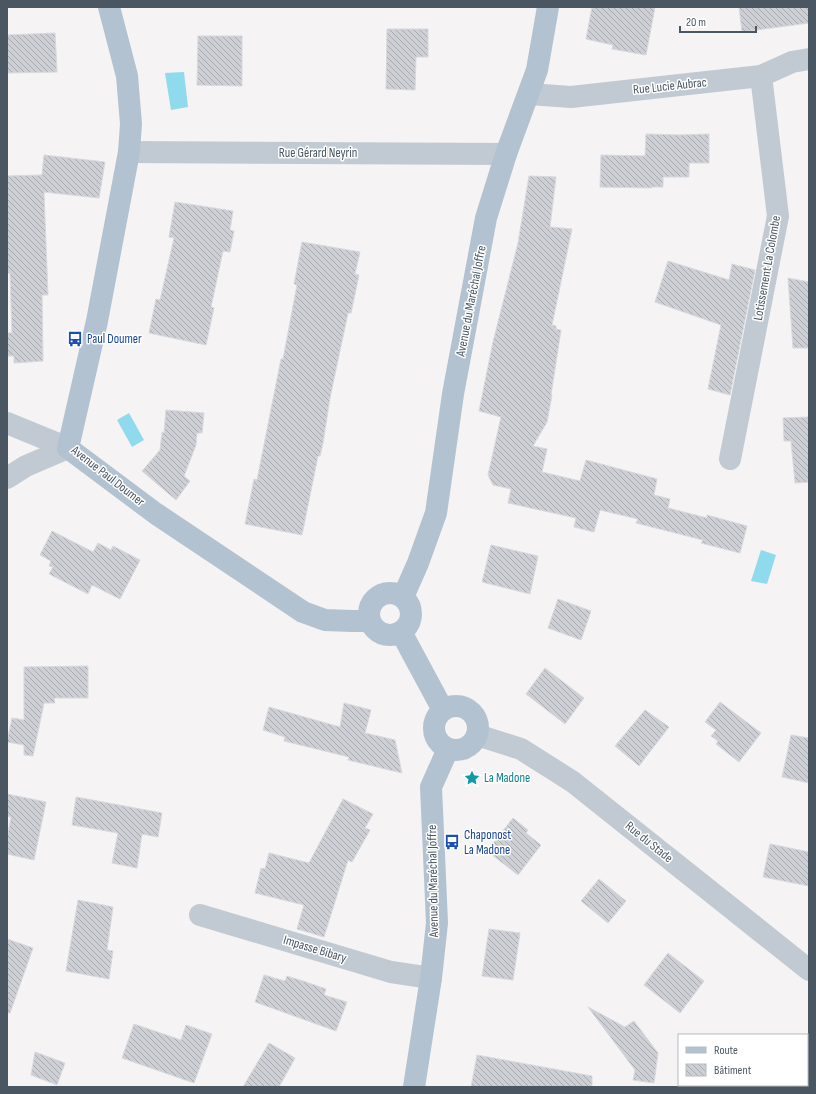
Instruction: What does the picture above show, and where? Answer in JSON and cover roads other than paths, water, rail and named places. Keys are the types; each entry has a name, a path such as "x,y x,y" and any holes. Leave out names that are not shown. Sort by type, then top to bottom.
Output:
{"main road":[{"name":"Avenue Paul Doumer","path":"109,7 127,76 131,124 129,152 97,321 68,448 155,513 303,612 325,620 369,621"},
{"name":"Avenue du Maréchal Joffre","path":"403,597 418,564 436,513 453,394 486,218 506,154 537,70 548,7"},
{"path":"392,592 403,597 408,602 411,615 409,622 401,632 394,635 387,635 377,631 369,621 368,613 371,603 385,593 392,592"},
{"path":"401,632 443,710"},
{"path":"457,706 465,708 470,711 477,722 477,735 474,742 468,747 455,751 448,749 442,746 437,740 434,731 436,720 443,710 450,707 457,706"},
{"name":"Avenue du Maréchal Joffre","path":"414,1087 431,978 437,923 431,787 448,749"}],"street":[{"name":"Rue Lucie Aubrac","path":"529,94 571,97 761,76 792,62 809,59"},
{"name":"Lotissement La Colombe","path":"730,459 778,216 761,76"},
{"name":"Rue Gérard Neyrin","path":"129,152 506,154"},
{"path":"7,423 68,448"},
{"path":"7,478 26,466 68,448"},
{"name":"Rue du Stade","path":"477,735 521,749 573,782 809,970"},
{"name":"Impasse Bibary","path":"200,915 391,972 431,978"}],"water":[{"path":"184,72 188,107 171,110 165,73"},
{"path":"129,413 144,440 132,447 117,420"},
{"path":"761,550 776,555 767,584 751,581"}],"place":[{"name":"Paul Doumer","path":"75,339"},
{"name":"La Madone","path":"472,778"},
{"name":"Chaponost La Madone","path":"452,842"}]}
